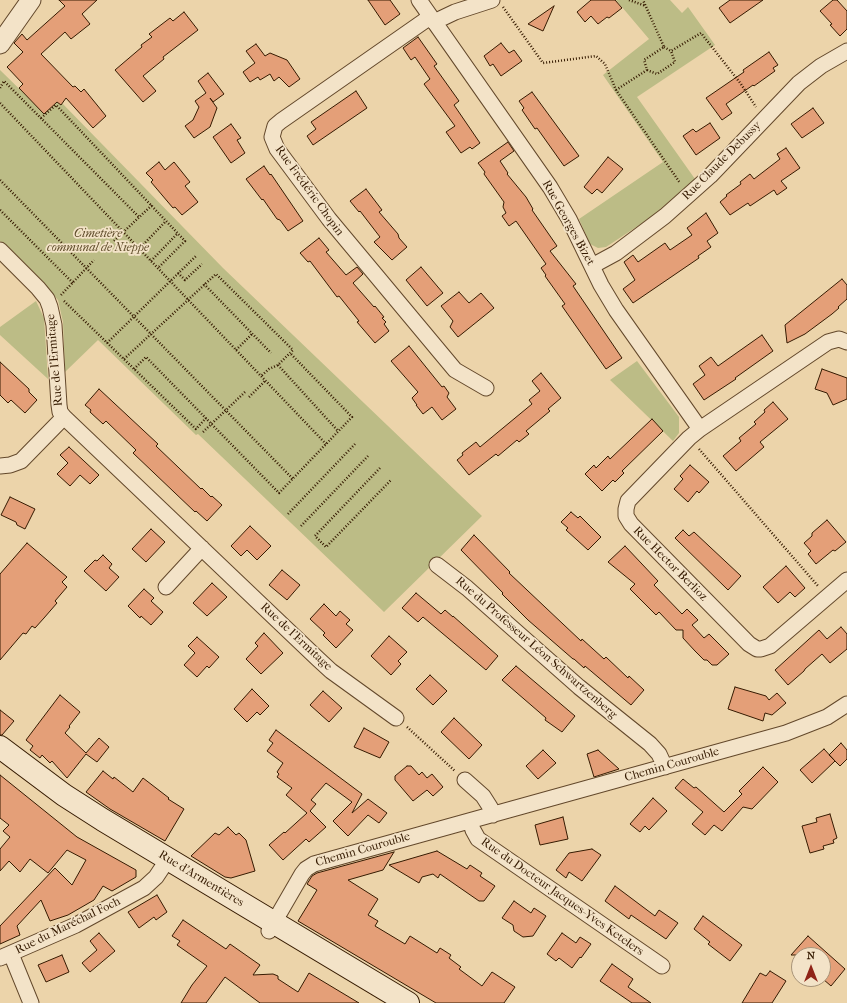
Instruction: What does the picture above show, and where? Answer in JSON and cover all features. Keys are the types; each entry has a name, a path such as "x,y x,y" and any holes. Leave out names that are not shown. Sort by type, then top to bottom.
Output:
{"main road":[{"name":"Rue d'Armentières","path":"0,748 76,803 165,864 271,928 388,1003"},
{"name":"Rue d'Armentières","path":"0,762 91,826 165,864"},
{"name":"Rue d'Armentières","path":"271,928 408,1003"}],"street":[{"path":"0,44 30,0"},
{"name":"Rue Georges Bizet","path":"419,0 550,187 569,219 608,298 695,434"},
{"path":"432,20 455,12 497,2"},
{"name":"Rue Frédéric Chopin","path":"432,20 281,120 275,126 272,136 277,149 329,219 455,370 486,388"},
{"name":"Rue Claude Debussy","path":"592,266 622,248 657,223 689,196 720,166 791,90 821,66 847,51"},
{"name":"Rue de l'Ermitage","path":"0,250 47,299 54,325 59,406 60,412 64,417 326,666 396,718"},
{"name":"Rue Hector Berlioz","path":"847,342 839,339 828,342 695,434 628,501 626,513 630,524 752,647 761,649 770,646 847,580"},
{"name":"Rue de l'Ermitage","path":"0,466 10,465 21,461 64,417"},
{"path":"166,587 202,548"},
{"name":"Rue du Professeur Léon Schwartzenberg","path":"437,565 467,588 579,687 650,744 659,754 665,767"},
{"name":"Chemin Courouble","path":"271,928 302,874 310,866 411,836 493,815 795,730 827,717 847,704"},
{"path":"465,780 483,796 493,815"},
{"name":"Rue du Docteur Jacques-Yves Ketelers","path":"470,821 478,839 662,966"},
{"name":"Rue du Maréchal Foch","path":"5,956 76,925 144,888 153,880 165,864"},
{"path":"5,956 31,1003"}],"path":[{"path":"629,0 646,6"},
{"path":"643,0 664,47 671,51 675,62 656,74 647,70 644,60 664,47"},
{"path":"497,2 543,63 596,56 605,64 616,90 689,196"},
{"path":"671,51 701,33 741,84 764,119"},
{"path":"616,90 647,70"},
{"path":"0,88 4,81 139,217"},
{"path":"0,103 326,444"},
{"path":"41,118 56,105 152,204 185,241 158,268"},
{"path":"0,180 292,479"},
{"path":"114,241 152,204"},
{"path":"0,210 73,283"},
{"path":"139,249 166,220"},
{"path":"151,261 178,233"},
{"path":"107,343 197,254"},
{"path":"94,260 59,297 196,429 206,418"},
{"path":"178,274 185,280 202,264"},
{"path":"124,359 216,274 293,350 278,365 269,369 261,376"},
{"path":"204,284 271,353"},
{"path":"236,350 252,334"},
{"path":"134,369 146,357 279,493 352,417 290,353"},
{"path":"278,365 338,431"},
{"path":"249,397 266,381"},
{"path":"203,432 245,392"},
{"path":"695,434 827,596"},
{"path":"288,514 355,444"},
{"path":"301,526 368,456"},
{"path":"380,468 315,536 326,547 391,480"},
{"path":"396,718 465,780"}],"green space":[{"path":"616,0 670,0 682,13 688,7 715,45 637,97 695,179 650,218 606,247 598,248 590,244 579,219 663,162 603,75 649,39"},
{"name":"Cimetière communal de Nieppe","path":"0,70 44,113 59,100 223,268 482,516 384,612 198,434 196,435 98,340 65,372 63,322 58,300 0,241"},
{"path":"36,301 44,318 48,379 0,335 0,327"},
{"path":"637,361 679,417 679,433 673,441 610,380"}],"building":[{"path":"59,0 97,0 82,14 90,24 71,39 65,32 41,54 73,87 75,86 81,92 84,89 106,116 93,128 66,98 61,105 57,102 44,114 19,88 23,84 7,67 23,52 14,43 22,34 27,40 65,6"},
{"path":"368,0 390,0 400,14 385,25"},
{"path":"591,0 615,0 622,8 598,24 591,16 585,22 577,12"},
{"path":"730,0 763,0 730,23 719,8"},
{"path":"833,0 837,0 847,11 847,29 840,36 830,25 832,24 820,11"},
{"path":"554,6 543,31 528,24"},
{"path":"184,12 198,30 163,57 164,59 143,76 156,91 143,102 115,70 142,47 141,45 152,37 149,34 170,18 173,21"},
{"path":"418,37 437,64 434,66 459,101 454,105 480,143 472,149 470,147 461,153 446,132 455,126 424,84 430,79 415,57 411,60 403,48"},
{"path":"501,43 509,53 514,50 522,61 501,76 493,64 490,66 484,56"},
{"path":"256,44 265,56 270,53 287,60 300,79 289,87 279,77 274,81 270,74 260,80 258,77 250,82 243,72 255,63 246,51"},
{"path":"769,52 778,65 773,68 775,71 726,104 732,113 722,120 706,98 744,72 743,70"},
{"path":"208,73 224,94 213,102 210,98 217,108 210,127 194,138 185,126 193,120 199,107 195,101 206,93 198,81"},
{"path":"356,91 367,108 313,145 307,136 316,129 311,122"},
{"path":"532,92 579,156 564,166 522,110 524,108 519,101"},
{"path":"813,108 824,123 802,138 791,124"},
{"path":"710,123 720,138 696,155 683,136 693,129 696,132"},
{"path":"231,124 241,138 237,140 245,153 231,163 213,137"},
{"path":"508,142 514,151 500,161 508,173 507,174 526,197 533,209 532,210 557,246 550,251 576,284 573,286 622,358 606,369 562,306 565,304 541,268 546,264 516,221 509,226 502,216 506,213 503,207 504,202 478,163"},
{"path":"786,148 800,168 781,181 787,188 777,195 774,190 750,206 748,203 730,215 720,202 750,174 754,179 780,159 777,154"},
{"path":"608,157 623,169 602,193 597,189 592,194 584,187"},
{"path":"159,162 165,170 174,162 190,182 185,186 198,202 182,215 175,207 173,208 151,182 153,180 146,173"},
{"path":"264,166 303,221 288,231 246,179"},
{"path":"366,189 382,210 379,212 407,247 392,260 374,242 380,237 360,211 359,212 350,201"},
{"path":"706,213 718,233 707,241 711,247 698,256 699,258 633,303 623,289 635,280 624,262 633,255 638,262 665,243 670,250 692,235 687,228"},
{"path":"319,238 329,250 326,252 346,275 357,267 363,274 353,283 384,317 382,318 386,322 384,324 389,331 375,343 357,322 359,321 339,296 337,297 310,261 308,262 300,253"},
{"path":"421,267 443,293 427,306 406,280"},
{"path":"842,279 847,285 847,299 832,314 805,334 787,343 785,325"},
{"path":"459,292 469,303 481,293 494,308 458,337 450,327 453,321 441,306"},
{"path":"762,335 773,351 735,378 736,379 704,400 693,384 705,375 699,366 711,357 718,366"},
{"path":"409,346 442,387 444,386 449,393 447,397 456,409 442,420 432,407 423,414 412,398 418,392 391,361"},
{"path":"0,362 29,389 29,392 37,400 25,413 11,400 8,403 0,395"},
{"path":"822,369 847,378 847,399 833,405 827,393 815,389"},
{"path":"541,373 561,398 548,409 550,411 526,431 529,434 519,442 517,440 498,456 496,454 469,475 457,460 463,455 462,453 476,442 480,447 532,404 529,400 540,391 532,381"},
{"path":"99,389 158,444 156,446 201,489 202,488 222,505 207,521 196,511 195,512 133,453 136,450 106,421 103,424 90,412 91,410 85,405"},
{"path":"773,402 788,419 760,442 764,447 736,471 723,456 741,441 739,438 756,424 754,422"},
{"path":"652,419 663,431 622,471 624,473 615,482 613,480 602,491 585,474 594,465 596,468 608,456 610,459"},
{"path":"69,447 99,475 90,484 80,475 70,486 57,474 68,463 60,455"},
{"path":"690,465 709,482 699,493 697,491 688,502 674,489 683,479 680,476"},
{"path":"10,497 35,509 25,529 17,525 16,522 1,515"},
{"path":"571,512 578,518 580,516 601,537 588,550 566,530 568,528 561,522"},
{"path":"827,520 846,542 835,551 833,550 816,564 808,554 811,551 804,543 812,536 812,533"},
{"path":"250,526 271,546 257,560 247,550 241,556 231,546"},
{"path":"151,529 165,542 146,562 132,549"},
{"path":"683,530 689,536 694,532 741,576 728,590 675,538"},
{"path":"474,535 510,572 509,573 581,641 582,639 604,659 606,657 628,678 629,676 644,690 631,705 585,666 584,668 573,659 528,620 461,550"},
{"path":"27,543 67,577 62,582 67,587 55,601 57,603 35,628 32,626 26,634 23,633 0,660 0,574"},
{"path":"625,546 658,581 654,585 682,614 687,609 698,620 692,625 704,638 709,634 729,654 717,665 712,665 707,660 704,660 695,651 683,638 683,630 676,630 659,612 656,615 630,589 635,584 608,562"},
{"path":"103,555 112,564 109,568 119,577 106,591 84,571 95,560 97,561"},
{"path":"786,566 805,588 795,597 790,592 778,603 763,587"},
{"path":"282,570 300,585 287,600 269,585"},
{"path":"212,583 227,597 207,616 193,603"},
{"path":"144,589 154,598 151,601 163,612 151,625 141,616 140,618 128,606"},
{"path":"416,593 441,614 445,610 453,616 498,656 486,670 423,617 418,622 402,608"},
{"path":"324,604 336,616 340,611 350,620 346,624 353,630 336,648 323,635 325,633 310,619"},
{"path":"841,627 847,634 847,649 830,663 822,654 788,685 775,670 819,630 827,639"},
{"path":"264,633 283,653 261,674 246,659 258,646 255,643"},
{"path":"389,636 407,652 398,661 401,664 391,675 371,656"},
{"path":"197,637 219,657 209,668 207,666 197,677 184,665 195,653 188,646"},
{"path":"516,666 575,716 562,732 545,720 546,718 502,680"},
{"path":"430,675 447,691 433,705 416,689"},
{"path":"735,687 766,696 769,700 777,693 786,703 772,715 765,713 763,721 728,709"},
{"path":"252,689 269,706 260,715 257,712 247,722 234,709"},
{"path":"323,691 342,708 329,722 310,705"},
{"path":"60,695 80,712 65,733 86,753 99,738 109,747 97,762 86,754 67,778 52,761 50,763 42,755 40,758 30,750 33,746 26,740"},
{"path":"0,710 14,721 2,735 0,735"},
{"path":"454,718 482,745 469,759 441,732"},
{"path":"364,728 389,742 380,758 354,747"},
{"path":"276,730 362,794 352,813 368,799 387,813 379,823 368,815 348,836 333,821 352,802 326,783 311,800 316,804 310,811 326,827 309,842 306,839 283,860 269,845 307,813 286,795 292,788 277,777 279,774 277,772 283,763 267,751 273,743 269,740"},
{"path":"841,743 847,750 847,759 840,766 829,755"},
{"path":"824,749 835,761 812,783 800,770"},
{"path":"543,750 556,763 538,779 526,766"},
{"path":"598,750 619,769 594,777 587,754"},
{"path":"407,766 411,766 419,775 422,772 427,778 432,774 443,787 433,796 427,790 413,801 395,780 395,776"},
{"path":"763,767 778,782 752,809 743,807 722,831 714,825 705,835 692,824 703,812 675,788 683,779 694,788 696,787 724,812 742,794 739,791"},
{"path":"103,771 113,779 114,777 133,792 143,778 169,798 168,799 184,809 165,841 110,809 86,792"},
{"path":"0,775 77,837 136,870 136,877 112,891 103,886 94,900 68,915 50,921 41,900 17,926 20,935 0,944 0,926 55,868 72,885 86,860 67,850 48,873 30,859 20,872 9,861 0,871 0,849 10,837 3,831 9,825 0,818"},
{"path":"653,798 667,811 649,830 645,826 640,832 630,824"},
{"path":"830,814 837,838 833,840 834,843 823,846 824,849 810,853 802,826 817,822 816,818"},
{"path":"563,817 568,839 540,845 535,825"},
{"path":"228,827 236,835 239,833 246,840 255,871 231,878 225,877 191,856 215,833 219,835"},
{"path":"592,849 601,855 582,881 569,872 566,878 556,870 569,853"},
{"path":"437,851 467,869 470,865 482,873 480,876 495,886 484,901 479,901 440,874 438,878 433,874 422,877 419,883 389,865"},
{"path":"394,852 383,870 348,880 378,899 368,915 378,921 375,926 405,944 410,936 437,953 440,948 451,955 449,958 461,967 459,969 482,986 492,972 515,987 504,1003 436,1003 298,921 317,890 307,884 312,876 317,873"},
{"path":"615,886 655,916 659,910 678,923 666,939 631,915 629,919 605,901"},
{"path":"157,895 167,912 156,920 154,917 139,928 128,912"},
{"path":"514,901 531,913 534,908 546,916 533,936 523,937 514,931 513,925 502,918"},
{"path":"703,916 742,945 730,961 708,944 710,942 694,929"},
{"path":"183,920 226,949 230,944 260,965 253,975 273,974 278,976 278,979 298,992 309,973 359,1003 260,1003 225,977 206,1003 181,1003 192,985 207,966 177,945 180,941 172,936"},
{"path":"99,933 115,951 90,972 82,963 97,950 90,941"},
{"path":"562,933 576,943 580,937 591,944 572,968 559,958 556,961 547,954"},
{"path":"808,936 820,947 798,947"},
{"path":"62,955 69,972 46,982 38,965"},
{"path":"831,957 845,969 831,986"},
{"path":"612,964 633,979 628,987 651,1003 632,1003 600,981"},
{"path":"770,971 786,981 772,1003 742,1003 760,973 766,976"}]}
